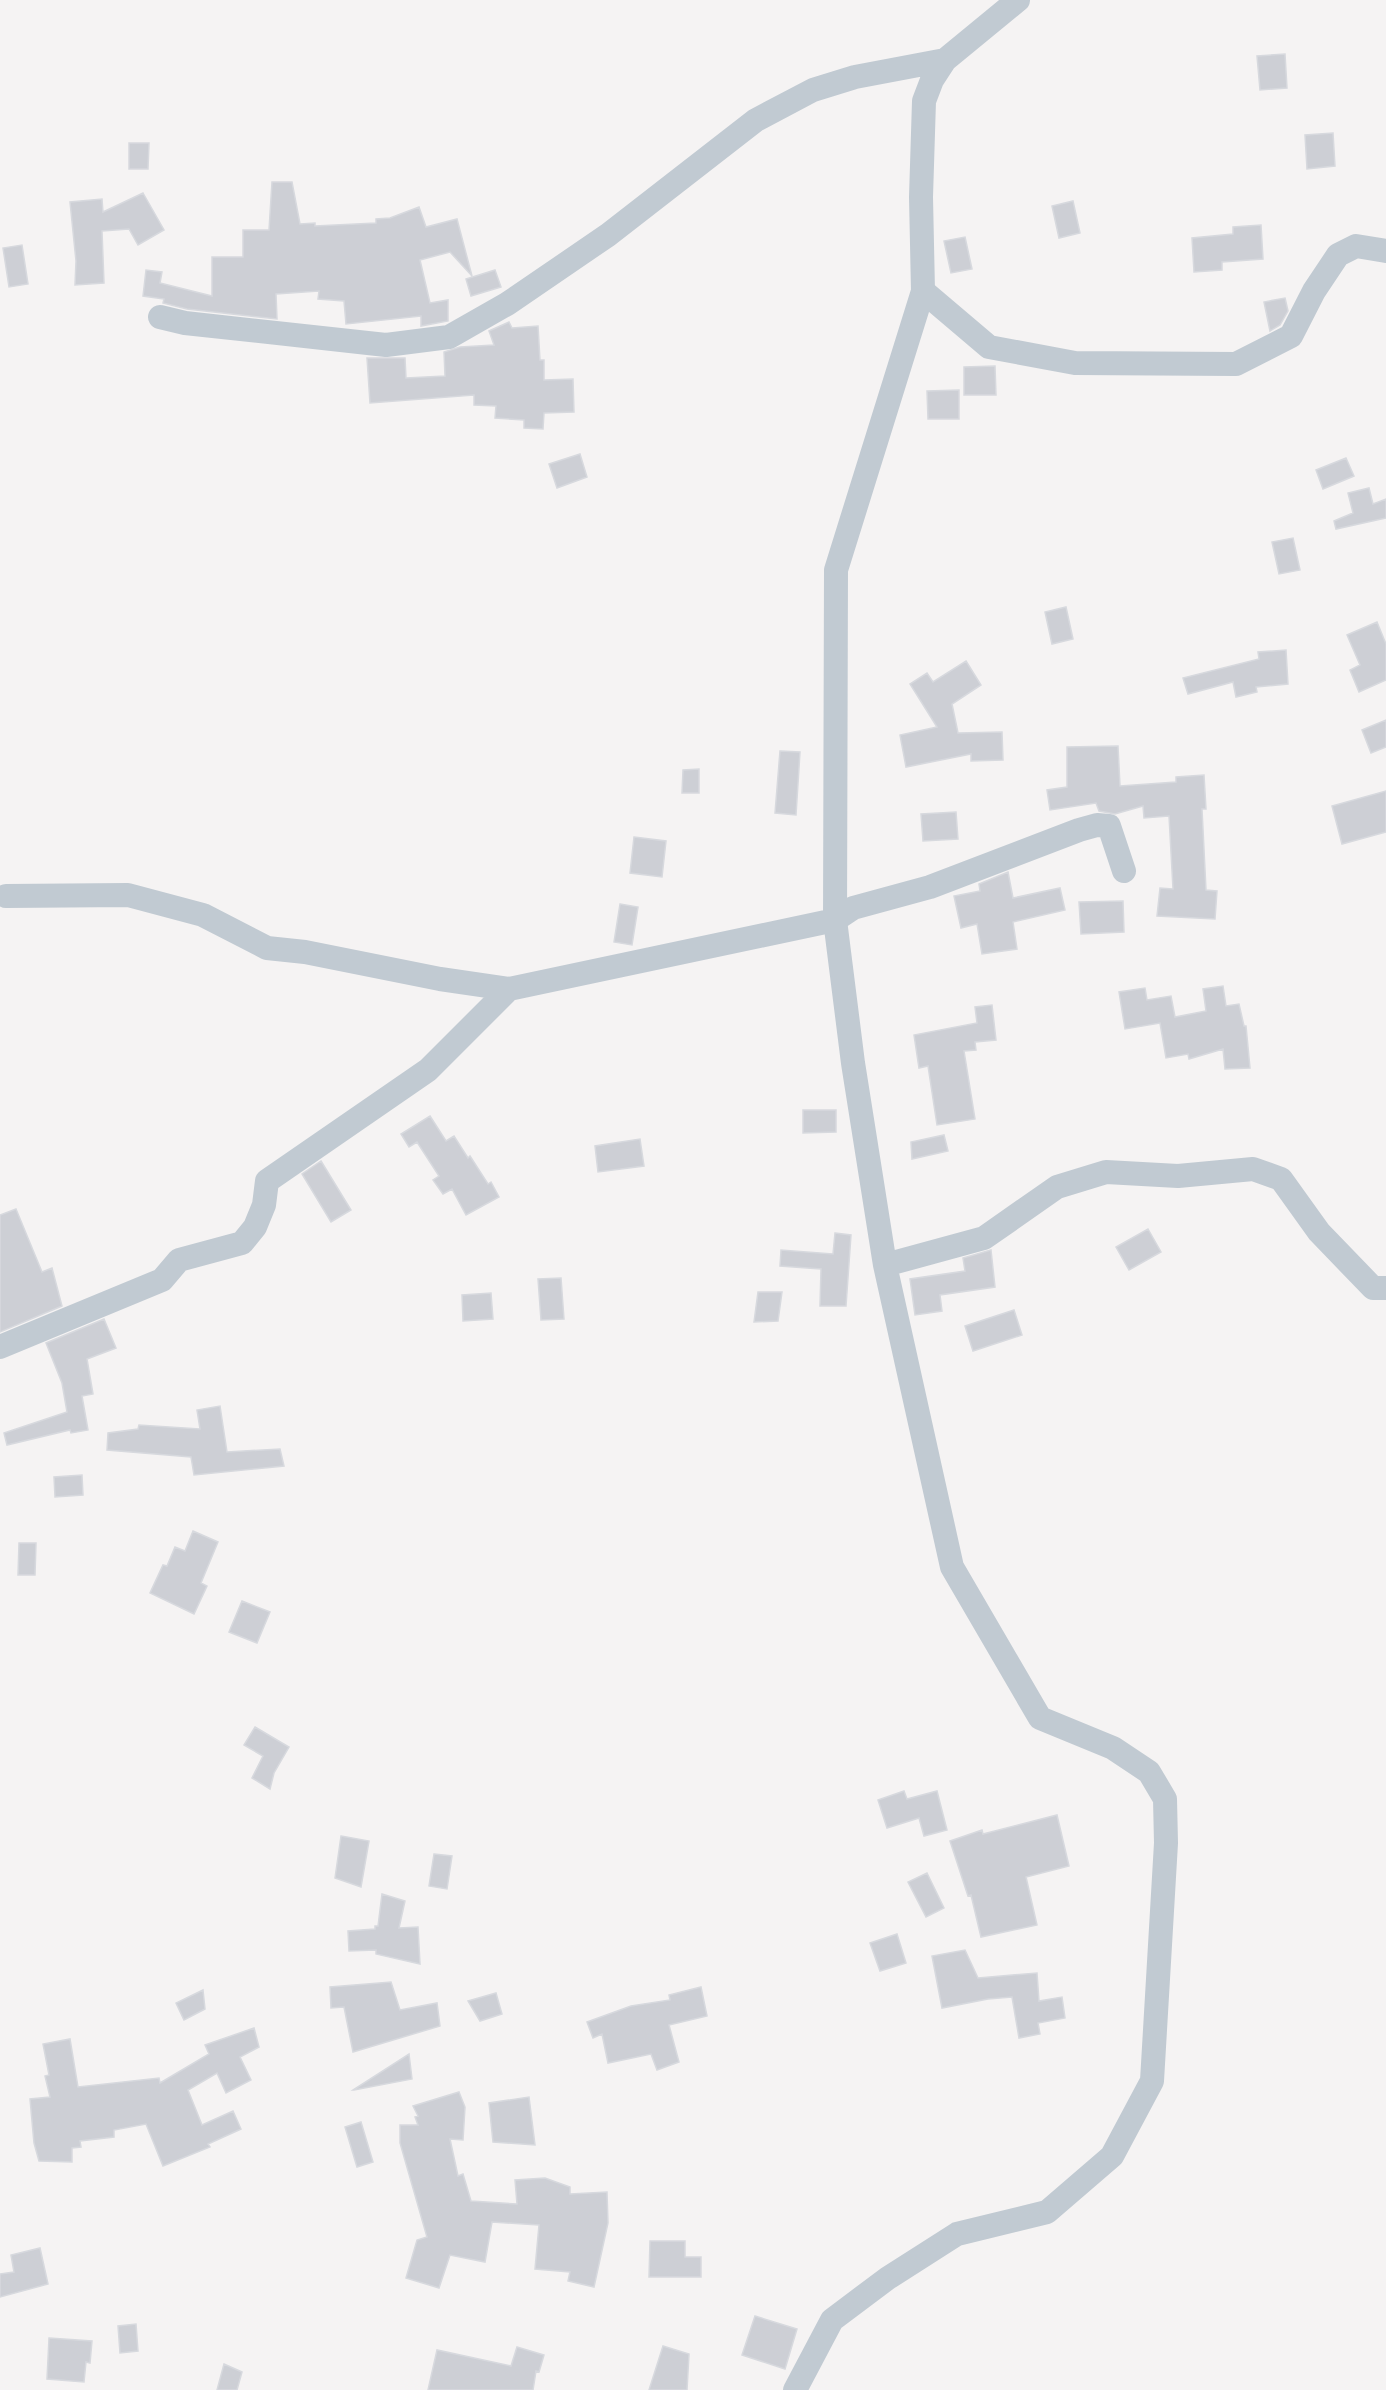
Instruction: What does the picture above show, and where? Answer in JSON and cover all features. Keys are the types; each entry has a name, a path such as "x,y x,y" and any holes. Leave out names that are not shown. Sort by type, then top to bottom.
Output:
{"street":[{"path":"795,2390 832,2320 888,2278 957,2234 1047,2212 1112,2156 1152,2081 1166,1843 1164,1799 1149,1773 1113,1748 1040,1718 952,1567 885,1265 853,1063 835,920 836,570 923,291 921,197 924,101 932,80 945,60 1018,0"},
{"path":"160,317 185,323 386,345 449,337 507,304 608,235 756,120 813,90 855,77 945,60"},
{"path":"923,291 989,347 1075,363 1236,364 1292,336 1314,291 1338,255 1356,246 1386,251"},
{"path":"6,896 128,895 203,915 267,948 305,952 440,979 509,990 835,920 853,909 930,887 1097,825 1109,826 1124,871"},
{"path":"0,1347 162,1280 179,1260 242,1244 255,1227 264,1205 267,1180 428,1070 509,990"},
{"path":"885,1265 984,1238 1057,1187 1106,1172 1178,1176 1253,1169 1281,1179 1326,1240 1373,1288 1386,1288"}],"building":[{"path":"1285,54 1287,88 1260,90 1257,56"},
{"path":"1333,133 1335,166 1307,169 1305,135"},
{"path":"129,143 149,143 148,169 129,169"},
{"path":"272,182 292,182 300,224 315,223 315,226 376,223 376,219 390,218 419,207 426,227 457,219 472,276 450,252 420,260 430,303 448,300 448,321 421,326 421,316 346,324 344,301 318,299 319,291 276,294 277,319 187,309 163,303 164,299 143,296 146,270 162,272 160,283 212,296 212,257 243,257 243,230 269,230"},
{"path":"143,193 164,230 138,245 129,229 102,231 104,283 75,285 76,261 70,202 102,199 103,212"},
{"path":"1073,201 1080,233 1059,238 1052,206"},
{"path":"1261,225 1263,259 1222,262 1222,270 1194,272 1192,238 1233,234 1233,227"},
{"path":"965,237 972,269 951,273 944,241"},
{"path":"22,245 28,284 9,287 3,248"},
{"path":"495,270 501,287 471,296 466,279"},
{"path":"1285,298 1288,311 1280,325 1270,331 1264,302"},
{"path":"509,322 512,328 538,326 540,360 544,360 544,380 573,379 574,412 544,413 543,429 524,428 524,420 495,418 496,406 474,405 474,395 370,403 367,358 405,358 406,378 445,376 444,352 460,347 494,345 489,331"},
{"path":"995,366 996,395 964,395 964,367"},
{"path":"959,390 959,419 928,419 927,391"},
{"path":"580,454 587,477 557,488 549,464"},
{"path":"1346,458 1354,476 1323,489 1316,470"},
{"path":"1369,488 1373,504 1386,499 1386,518 1336,529 1334,521 1353,513 1348,493"},
{"path":"1293,538 1300,570 1279,574 1272,542"},
{"path":"1066,607 1073,639 1052,644 1045,612"},
{"path":"1377,622 1386,644 1386,680 1359,692 1350,670 1360,665 1347,635"},
{"path":"1286,650 1288,684 1256,687 1257,692 1236,697 1233,682 1188,694 1183,678 1259,659 1258,652"},
{"path":"966,661 981,685 952,704 958,733 1002,732 1003,760 971,761 971,754 906,767 900,735 937,727 910,684 927,673 933,682"},
{"path":"1386,720 1386,747 1371,753 1362,730"},
{"path":"1118,746 1120,786 1176,782 1176,777 1204,775 1206,809 1202,809 1206,890 1217,891 1215,919 1157,916 1160,888 1173,889 1169,816 1144,818 1143,806 1115,814 1099,811 1096,803 1050,810 1047,790 1067,787 1067,747"},
{"path":"780,751 800,752 796,815 775,813"},
{"path":"699,769 699,793 682,793 683,770"},
{"path":"1386,791 1386,832 1342,844 1332,806"},
{"path":"956,812 958,839 923,841 921,814"},
{"path":"634,837 666,841 662,877 630,873"},
{"path":"1008,872 1013,898 1060,888 1065,910 1013,922 1017,949 982,954 977,924 961,928 954,896 980,891 979,884"},
{"path":"1123,901 1124,932 1081,934 1079,902"},
{"path":"620,904 638,907 632,945 614,942"},
{"path":"1223,986 1226,1006 1239,1004 1244,1026 1246,1026 1250,1068 1225,1069 1223,1049 1189,1059 1188,1054 1166,1058 1160,1023 1125,1029 1119,992 1145,988 1147,1000 1171,996 1175,1017 1206,1011 1203,989"},
{"path":"992,1005 996,1040 975,1042 976,1050 964,1051 975,1119 937,1125 928,1066 919,1068 914,1035 977,1023 975,1007"},
{"path":"803,1110 836,1110 836,1132 803,1133"},
{"path":"430,1116 446,1141 454,1136 488,1184 491,1182 499,1197 466,1215 452,1189 443,1194 433,1180 439,1176 417,1142 409,1147 401,1134"},
{"path":"944,1135 948,1151 912,1159 911,1142"},
{"path":"640,1139 644,1166 598,1172 595,1146"},
{"path":"321,1161 351,1210 331,1222 302,1174"},
{"path":"16,1209 42,1272 52,1268 62,1306 0,1332 0,1215"},
{"path":"1148,1229 1161,1252 1129,1270 1116,1247"},
{"path":"835,1233 851,1235 846,1306 820,1306 821,1269 780,1266 781,1250 833,1254"},
{"path":"991,1250 995,1287 940,1295 942,1311 915,1315 910,1279 965,1271 963,1258"},
{"path":"561,1278 564,1319 541,1320 538,1279"},
{"path":"758,1292 782,1292 778,1321 754,1322"},
{"path":"491,1293 493,1319 463,1321 462,1295"},
{"path":"1014,1310 1022,1335 973,1351 965,1326"},
{"path":"104,1319 116,1348 87,1359 93,1394 82,1396 88,1430 71,1433 70,1430 7,1445 4,1433 67,1412 62,1383 46,1343"},
{"path":"220,1406 227,1452 280,1449 284,1466 194,1475 191,1457 107,1450 108,1433 138,1429 139,1425 200,1429 197,1410"},
{"path":"82,1475 83,1495 55,1497 54,1477"},
{"path":"193,1531 218,1542 201,1583 207,1586 194,1614 150,1593 163,1565 167,1566 175,1547 185,1551"},
{"path":"19,1543 36,1543 35,1575 18,1575"},
{"path":"242,1601 270,1612 257,1643 229,1632"},
{"path":"255,1727 289,1747 274,1773 270,1789 252,1778 263,1756 244,1745"},
{"path":"904,1791 907,1799 937,1791 947,1830 924,1836 919,1818 887,1828 878,1800"},
{"path":"1057,1815 1069,1866 1026,1877 1037,1925 981,1937 971,1895 968,1896 950,1841 982,1830 983,1834"},
{"path":"341,1836 369,1841 361,1887 335,1878"},
{"path":"434,1854 452,1856 447,1889 429,1886"},
{"path":"927,1873 944,1908 926,1917 908,1882"},
{"path":"382,1894 405,1901 399,1928 418,1927 420,1964 376,1954 376,1950 349,1951 348,1931 375,1929 375,1926 378,1926"},
{"path":"897,1934 906,1963 880,1971 870,1943"},
{"path":"965,1950 978,1978 1037,1973 1039,2001 1062,1997 1065,2018 1038,2023 1040,2034 1019,2038 1012,1997 942,2008 932,1956"},
{"path":"391,1982 400,2010 437,2003 440,2026 353,2052 344,2007 331,2008 330,1987"},
{"path":"701,1987 707,2016 669,2025 679,2062 657,2070 651,2054 608,2063 602,2034 593,2038 587,2022 631,2006 670,2000 669,1995"},
{"path":"203,1990 205,2009 184,2020 176,2003"},
{"path":"496,1993 502,2014 480,2021 468,2001"},
{"path":"254,2028 259,2047 240,2057 251,2080 226,2093 217,2073 188,2090 202,2125 233,2111 241,2129 208,2144 210,2147 163,2166 146,2124 114,2130 114,2137 80,2141 81,2147 72,2148 72,2162 39,2161 34,2143 30,2099 50,2097 45,2076 49,2075 43,2044 70,2039 78,2087 159,2078 160,2083 209,2054 205,2045"},
{"path":"409,2054 412,2079 353,2090"},
{"path":"459,2092 465,2107 463,2140 450,2139 458,2176 463,2174 471,2201 517,2204 515,2180 545,2178 570,2187 570,2194 607,2192 608,2223 594,2287 568,2281 570,2272 535,2269 539,2225 492,2222 485,2262 450,2255 439,2288 406,2278 417,2240 427,2237 400,2143 400,2125 418,2125 415,2117 418,2116 413,2106"},
{"path":"529,2097 535,2145 493,2142 489,2103"},
{"path":"361,2122 373,2162 357,2167 345,2127"},
{"path":"650,2241 685,2241 685,2257 701,2257 701,2277 649,2277"},
{"path":"40,2248 48,2284 0,2297 0,2274 14,2272 11,2255"},
{"path":"755,2316 797,2329 785,2369 742,2355"},
{"path":"136,2324 138,2351 120,2353 118,2326"},
{"path":"49,2338 92,2341 90,2363 86,2362 84,2382 47,2379"},
{"path":"663,2346 689,2354 687,2390 649,2390"},
{"path":"517,2347 544,2355 539,2372 536,2371 533,2390 428,2390 437,2350 511,2366"},
{"path":"224,2364 242,2372 237,2390 217,2390"}]}
